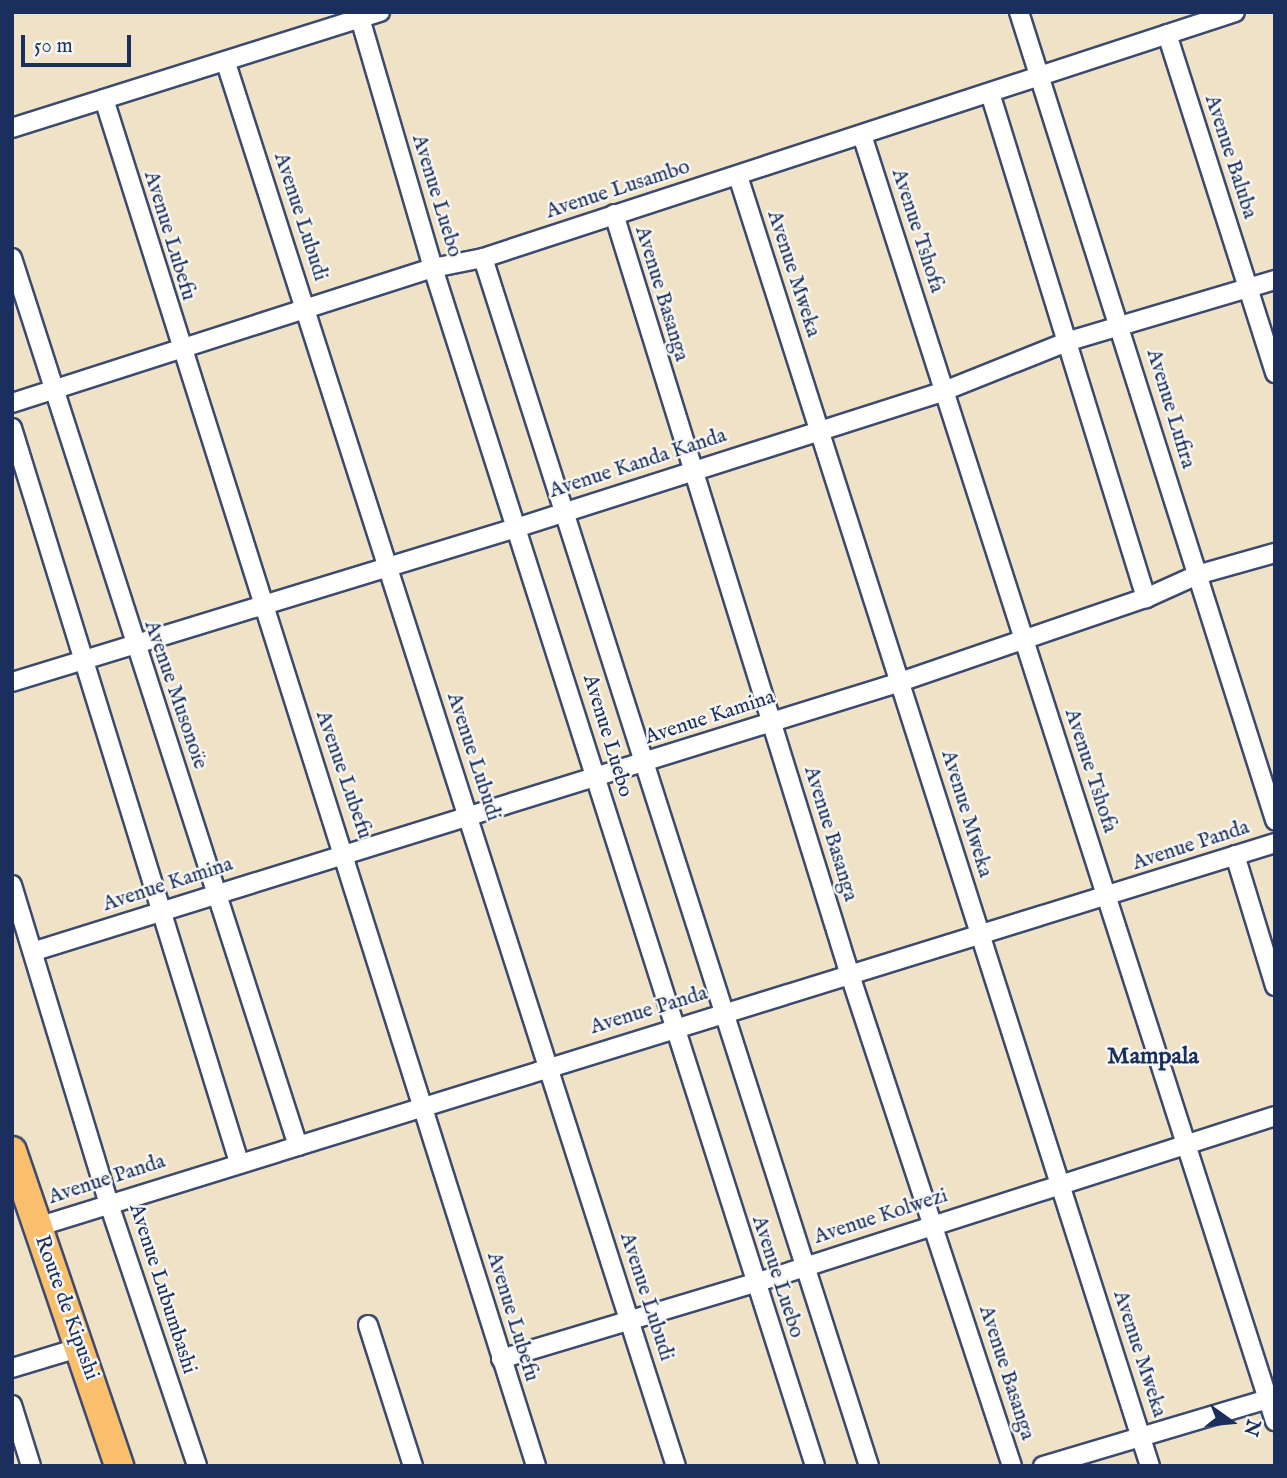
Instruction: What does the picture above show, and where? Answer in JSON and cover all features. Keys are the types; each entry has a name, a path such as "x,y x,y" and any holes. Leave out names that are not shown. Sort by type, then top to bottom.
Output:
{"highway":[{"name":"Route de Kipushi","path":"12,1151 81,1347 119,1466"}],"street":[{"path":"12,128 226,63 380,12"},
{"name":"Avenue Lufira","path":"1019,12 1275,820"},
{"name":"Avenue Lusambo","path":"12,402 306,311 433,268 483,258 1235,12"},
{"name":"Avenue Luebo","path":"359,18 433,268 519,527 673,1026 815,1466"},
{"name":"Avenue Baluba","path":"1167,34 1275,373"},
{"name":"Avenue Lubudi","path":"226,63 676,1466"},
{"path":"990,93 1069,341 1146,598"},
{"name":"Avenue Lubefu","path":"104,100 261,605 345,853 536,1466"},
{"name":"Avenue Tshofa","path":"862,135 1271,1398 1275,1421"},
{"name":"Avenue Mweka","path":"738,176 1150,1466"},
{"name":"Avenue Basanga","path":"614,214 690,469 849,972 1012,1466"},
{"name":"Avenue Musonoïe","path":"12,258 133,642 218,893 298,1146"},
{"name":"Avenue Luebo","path":"483,258 869,1466"},
{"name":"Avenue Kanda Kanda","path":"12,682 133,642 519,527 690,469 944,391 1069,341 1121,328 1275,280"},
{"path":"12,428 239,1162"},
{"name":"Avenue Kamina","path":"35,951 901,682 1146,598 1197,575 1275,553"},
{"name":"Avenue Panda","path":"37,1227 239,1162 423,1108 673,1026 849,972 980,936 1275,843"},
{"path":"1235,855 1275,986"},
{"name":"Avenue Lubumbashi","path":"12,885 35,951 109,1204 197,1466"},
{"name":"Avenue Kolwezi","path":"501,1359 755,1283 1060,1182 1275,1116"},
{"path":"368,1325 413,1466"},
{"path":"12,1368 81,1347"},
{"path":"1043,1466 1140,1433 1271,1398"},
{"path":"12,1405 31,1466"}],"district":[{"name":"Mampala","path":"1153,1057"}]}
